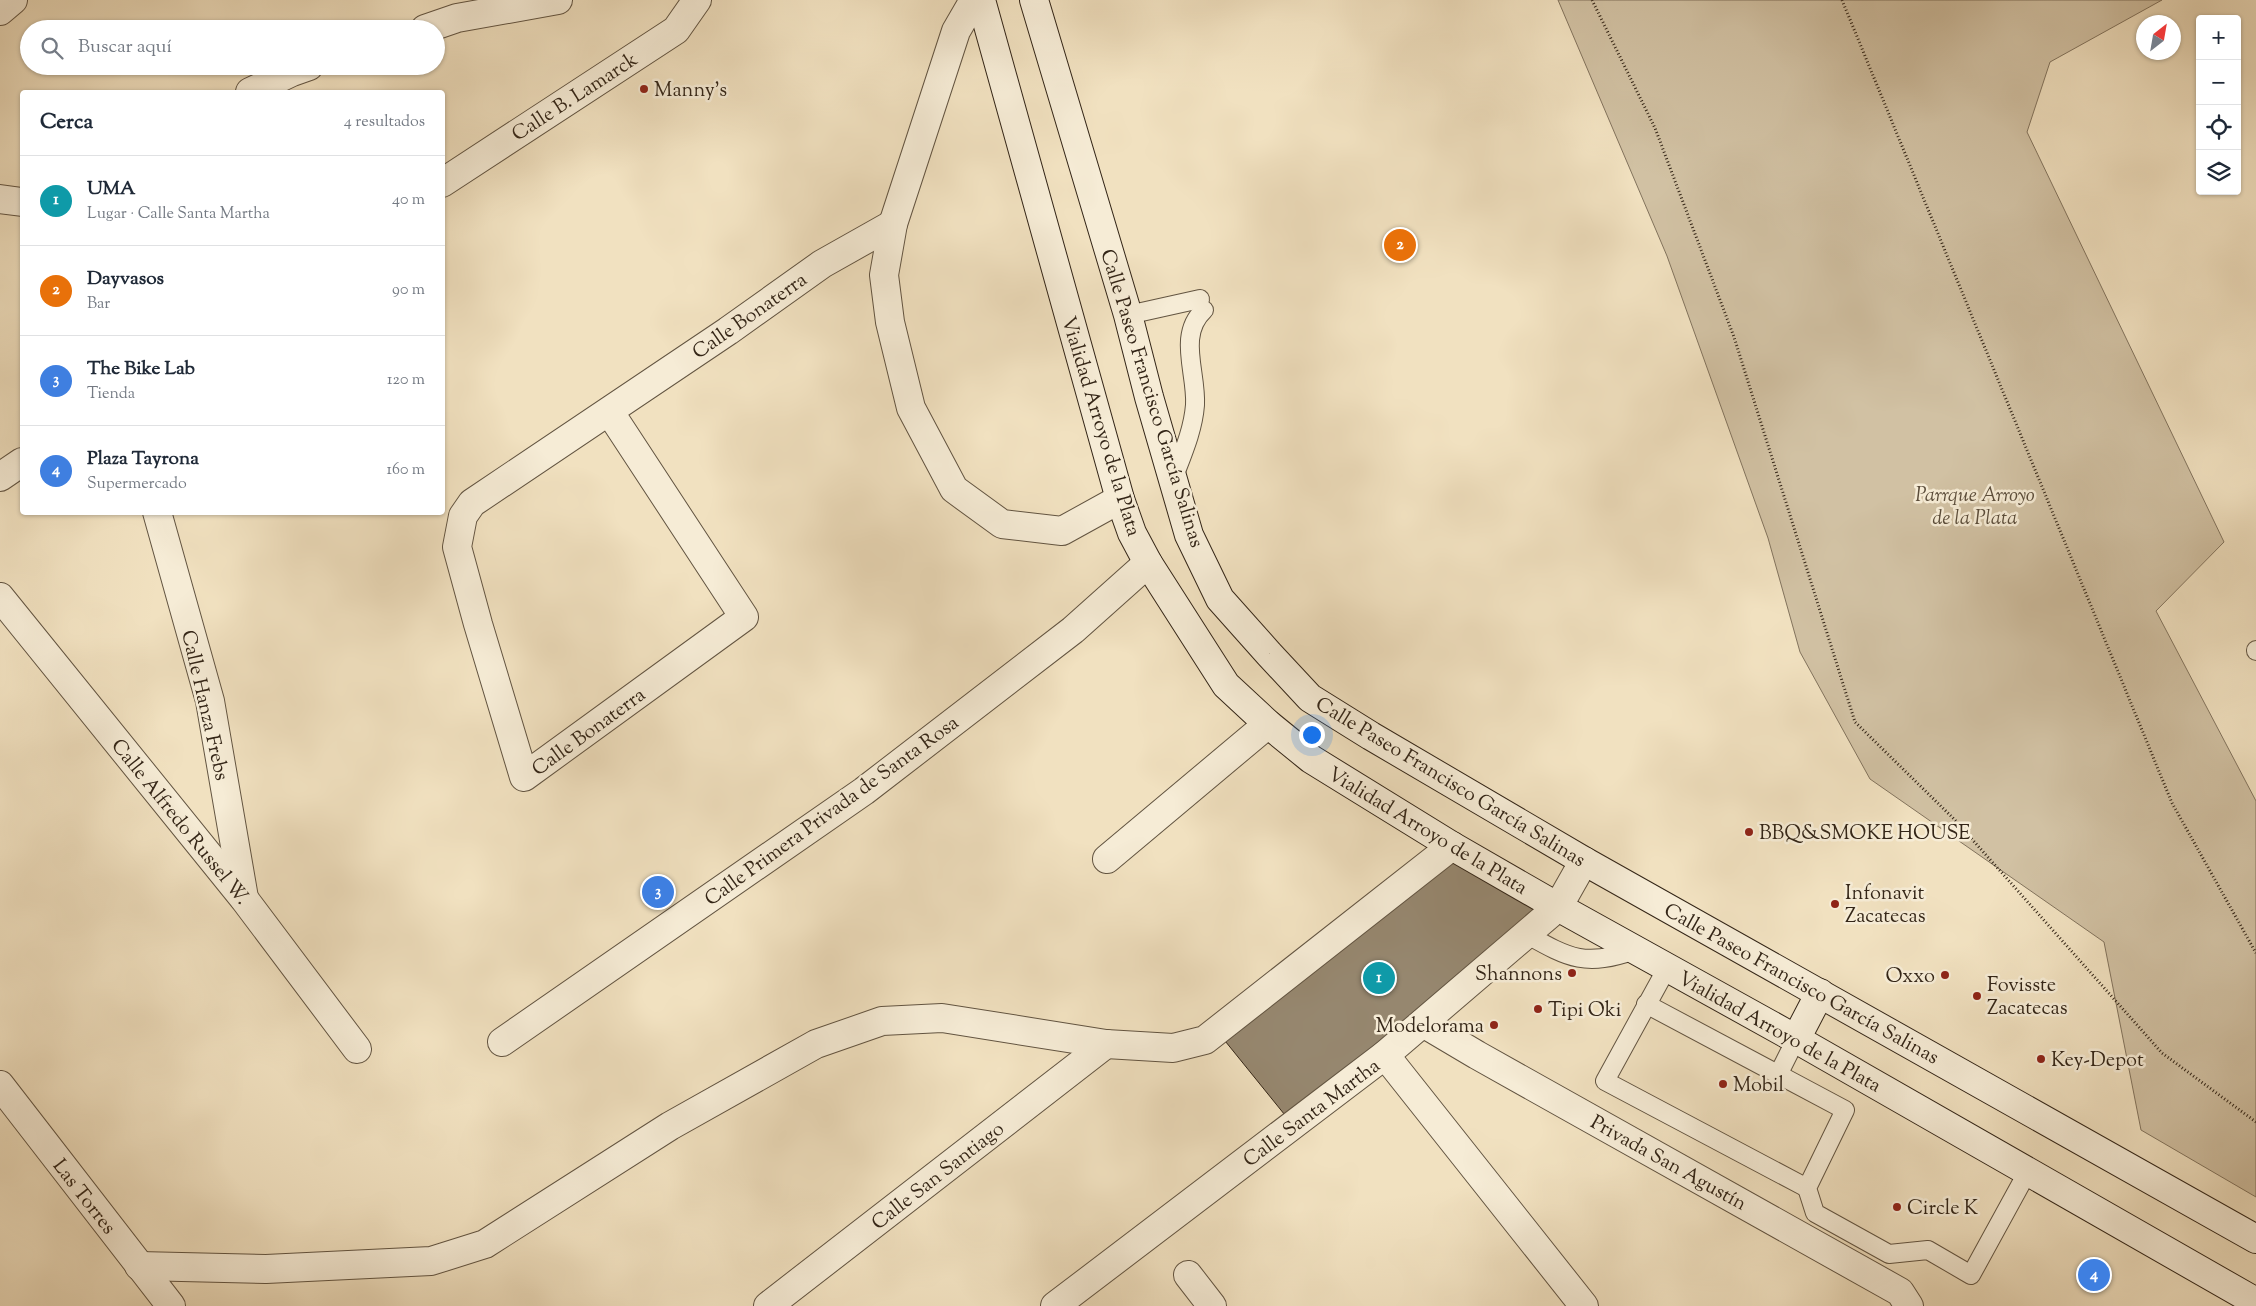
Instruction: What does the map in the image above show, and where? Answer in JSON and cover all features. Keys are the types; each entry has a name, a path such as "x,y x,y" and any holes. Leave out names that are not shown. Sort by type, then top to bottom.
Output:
{"street":[{"path":"0,10 13,0"},
{"path":"445,22 457,18 558,0"},
{"name":"Calle B. Lamarck","path":"445,181 676,30 697,0"},
{"path":"974,0 956,30 893,224 884,275 890,322 911,408 954,489 1002,524 1062,531 1120,499"},
{"name":"Vialidad Arroyo de la Plata","path":"981,0 1120,499 1132,533 1148,563 1226,685 1268,724 1311,759 1452,846 1796,1039 2256,1302"},
{"name":"Calle Paseo Francisco García Salinas","path":"1034,0 1128,315 1189,534 1220,599 1310,698 1584,861 2256,1239"},
{"path":"254,90 286,75"},
{"path":"0,199 20,202"},
{"name":"Calle Bonaterra","path":"608,411 744,617 524,777 457,547 462,516 472,503 822,264 893,224"},
{"path":"0,477 20,463"},
{"name":"Calle Hanza Frebs","path":"158,515 210,701 245,900"},
{"name":"Calle Primera Privada de Santa Rosa","path":"502,1042 864,791 1073,630 1148,563"},
{"name":"Calle Alfredo Russel W.","path":"0,597 245,900 356,1049"},
{"path":"1107,859 1268,724"},
{"path":"139,1266 266,1270 432,1261 485,1244 670,1126 816,1044 882,1021 942,1018 1106,1044 1173,1048 1205,1040 1452,846"},
{"path":"1558,907 1584,861"},
{"name":"Calle Santa Martha","path":"1055,1306 1385,1055 1558,907"},
{"path":"1796,1039 1820,993"},
{"name":"Privada San Agustín","path":"1424,1023 1477,1055 1900,1292 1909,1306"},
{"name":"Calle San Santiago","path":"768,1306 1106,1044"},
{"path":"1385,1055 1584,1306"},
{"name":"Las Torres","path":"0,1086 171,1306"},
{"path":"1188,1275 1212,1306"}],"lane":[{"path":"1128,315 1202,304 1194,319 1189,336 1195,405 1189,436 1173,480"},
{"path":"1526,934 1567,956 1598,960 1635,950"},
{"path":"1667,968 1605,1081 1807,1188"},
{"path":"1646,1004 1844,1110 1807,1188 1815,1213 1889,1254 1928,1250 1971,1275 2028,1171"},
{"path":"1778,1075 1796,1039"}],"path":[{"path":"1592,0 1655,128 1734,337 1854,722 1954,819 2162,1053 2256,1122"},
{"path":"1842,0 2172,803 2256,953"}],"green space":[{"name":"Parrque Arroyo de la Plata","path":"1558,0 2162,0 2050,62 2027,132 2224,542 2156,611 2256,801 2256,1197 2141,1130 2104,942 1870,779 1800,652 1768,538 1667,256"}],"building":[{"path":"1452,846 1558,907 1293,1125 1217,1031"}],"place":[{"name":"Manny's","path":"644,89"},
{"name":"Dayvasos","path":"1400,245"},
{"name":"BBQ&SMOKE HOUSE","path":"1749,832"},
{"name":"The Bike Lab","path":"658,892"},
{"name":"Infonavit Zacatecas","path":"1835,904"},
{"name":"Shannons","path":"1572,973"},
{"name":"Oxxo","path":"1945,975"},
{"name":"UMA","path":"1379,978"},
{"name":"Fovisste Zacatecas","path":"1977,996"},
{"name":"Tipi Oki","path":"1538,1009"},
{"name":"Modelorama","path":"1494,1025"},
{"name":"Key-Depot","path":"2041,1059"},
{"name":"Mobil","path":"1723,1084"},
{"name":"Circle K","path":"1897,1207"},
{"name":"Plaza Tayrona","path":"2094,1275"}]}
